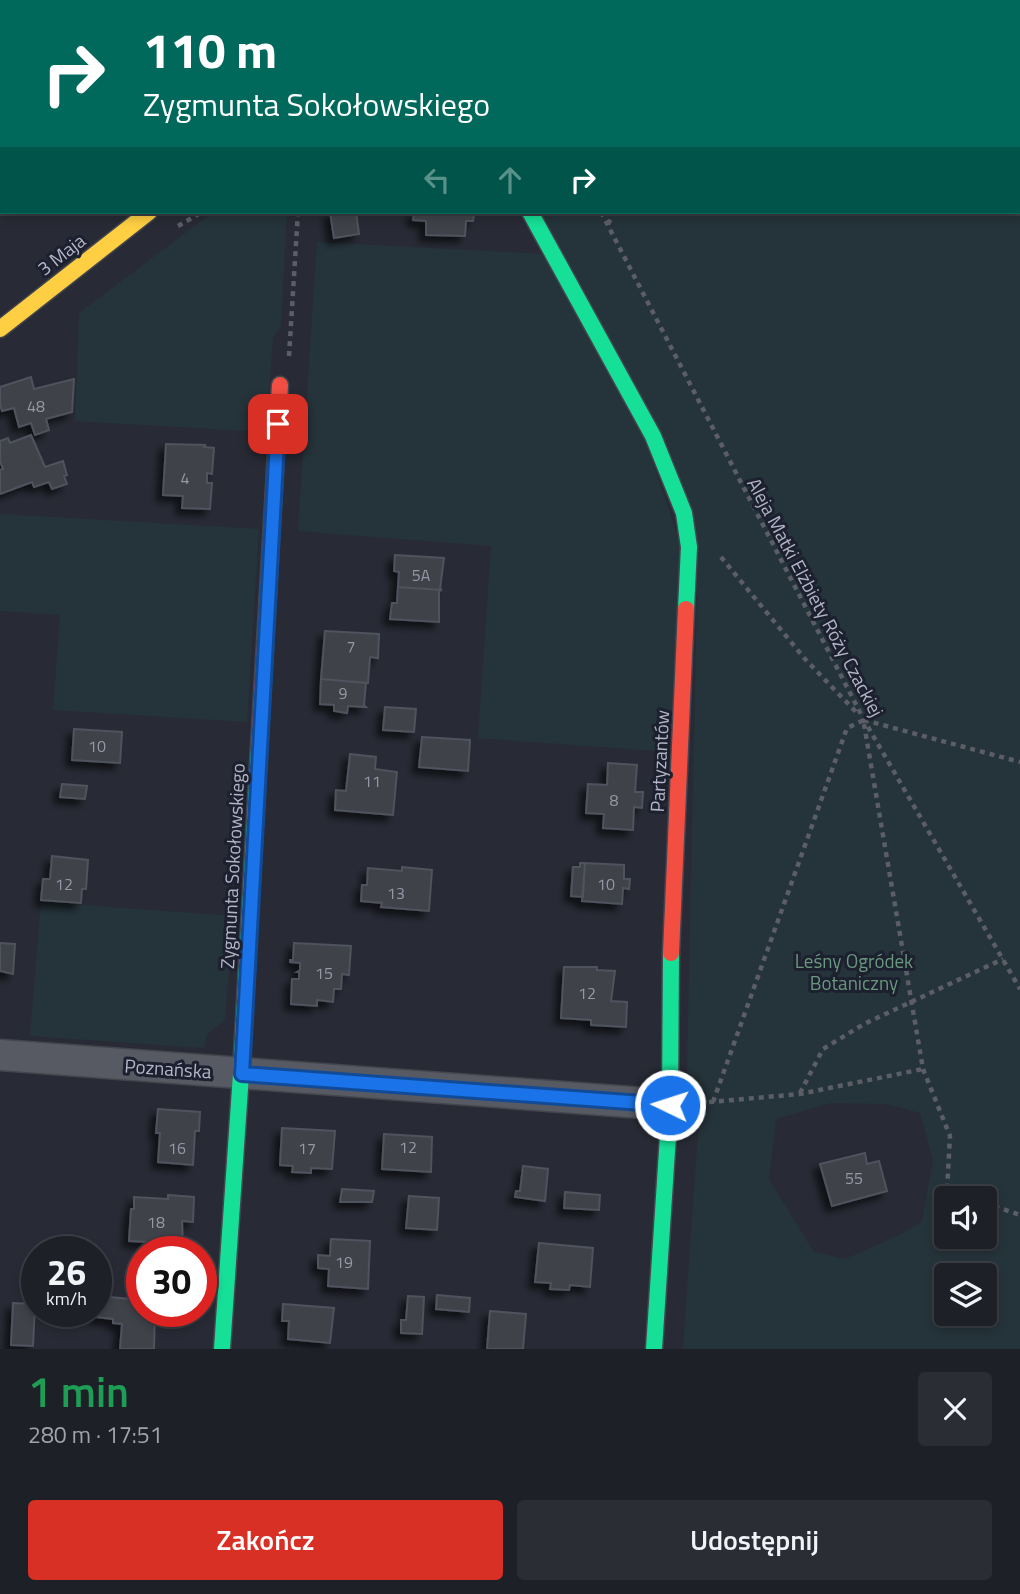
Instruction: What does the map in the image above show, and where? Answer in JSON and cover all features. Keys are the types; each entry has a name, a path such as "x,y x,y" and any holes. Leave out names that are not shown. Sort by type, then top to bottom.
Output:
{"street":[{"name":"3 Maja","path":"0,329 146,214"},
{"name":"Partyzantów","path":"531,214 653,436 684,513 689,547 671,958 670,1105 654,1349"},
{"name":"Zygmunta Sokołowskiego","path":"222,1349 242,1074 280,391"},
{"name":"Poznańska","path":"0,1055 670,1105"}],"path":[{"path":"280,391 286,396 298,214"},
{"name":"Aleja Matki Elżbiety Róży Czackiej","path":"602,214 864,720 1020,989"},
{"path":"607,225 614,214"},
{"path":"716,552 806,659 864,720 1020,762"},
{"path":"713,1101 847,727 864,720"},
{"path":"864,720 923,1069 950,1136 947,1186"},
{"path":"800,1094 823,1049 864,1024 1003,959"},
{"path":"670,1105 800,1094 923,1069"},
{"path":"997,1207 1020,1215"}],"green space":[{"path":"210,214 287,214 281,326 273,338 266,432 75,421 79,313"},
{"name":"Leśny Ogródek Botaniczny","path":"538,214 1020,214 1020,1349 683,1349 699,1118 686,1115 698,542","holes":["831,1103 887,1104 920,1113 933,1160 922,1221 902,1234 845,1259 814,1252 769,1179 776,1119"]},
{"path":"317,242 544,254 641,428 682,548 670,752 478,738 491,546 298,531"},
{"path":"0,514 259,529 247,722 53,710 60,615 0,611"},
{"path":"41,902 233,916 225,1019 207,1035 204,1048 30,1036"}],"building":[{"path":"330,214 356,214 359,234 334,238"},
{"path":"414,214 474,215 473,221 466,221 465,236 426,235 426,221 413,220"},
{"path":"31,377 34,389 74,379 72,412 46,419 49,430 35,435 31,423 19,427 14,408 2,411 0,404 0,387"},
{"path":"31,435 45,467 63,461 67,484 52,489 49,482 34,487 32,482 0,494 0,470 3,469 0,461 0,441 8,438 10,443"},
{"path":"166,444 205,445 204,447 214,448 212,474 207,473 207,483 212,483 210,509 182,508 183,496 163,495"},
{"path":"395,555 444,558 442,590 398,587 399,572 394,571"},
{"path":"398,587 442,590 439,591 439,622 390,619 392,603 397,603"},
{"path":"325,631 379,634 378,658 370,657 368,683 321,679"},
{"path":"321,679 366,683 366,707 348,706 347,713 334,711 334,705 320,704"},
{"path":"385,707 416,709 414,732 383,730"},
{"path":"74,729 122,732 120,763 72,760"},
{"path":"422,737 470,740 468,771 419,767"},
{"path":"350,754 376,757 375,769 397,772 393,815 335,810 336,790 346,791"},
{"path":"608,763 637,765 635,792 643,792 642,808 634,807 633,830 603,828 604,814 586,813 588,784 607,785"},
{"path":"62,784 87,786 85,799 60,797"},
{"path":"52,856 88,860 86,889 82,889 81,903 41,900 43,879 50,879"},
{"path":"580,863 585,863 583,897 571,896 573,867 580,867"},
{"path":"585,863 624,865 624,879 630,879 629,889 623,888 622,904 582,901"},
{"path":"402,867 432,870 429,911 381,907 382,903 361,901 362,885 367,885 368,868 402,871"},
{"path":"0,943 15,944 13,974 0,971"},
{"path":"294,943 351,946 349,975 342,974 341,989 334,989 333,1002 317,1000 317,1006 291,1004 292,979 299,979 297,972 300,970 300,963 290,962 293,960"},
{"path":"564,967 597,967 597,970 615,971 611,1001 627,1002 626,1027 591,1025 591,1020 561,1018"},
{"path":"158,1109 200,1112 199,1131 195,1131 193,1165 158,1162"},
{"path":"282,1128 335,1131 332,1169 311,1168 311,1173 292,1172 293,1166 280,1165"},
{"path":"384,1134 432,1137 431,1172 382,1169"},
{"path":"865,1153 867,1164 879,1161 887,1191 832,1206 820,1164"},
{"path":"523,1166 548,1169 545,1201 515,1197 516,1191 520,1191"},
{"path":"342,1189 374,1191 372,1202 340,1202"},
{"path":"565,1192 600,1195 599,1210 564,1208"},
{"path":"168,1195 194,1197 193,1222 182,1221 183,1236 129,1236 134,1197 168,1199"},
{"path":"409,1196 439,1198 437,1230 406,1228"},
{"path":"331,1239 370,1241 368,1289 328,1286 329,1269 318,1268 318,1255 330,1256"},
{"path":"539,1243 593,1248 590,1287 570,1285 569,1290 550,1289 551,1283 535,1282"},
{"path":"437,1295 470,1298 469,1312 436,1309"},
{"path":"408,1296 424,1297 422,1334 401,1333 401,1320 406,1320"},
{"path":"112,1297 126,1299 126,1327 155,1327 154,1349 120,1349 122,1324 113,1323"},
{"path":"13,1303 21,1303 21,1327 34,1327 33,1346 11,1345"},
{"path":"283,1304 334,1308 330,1343 288,1339 289,1321 282,1321"},
{"path":"490,1311 526,1314 523,1349 487,1349"}],"traffic: fast":[{"path":"531,214 653,436 684,513 689,547 686,609"},
{"path":"222,1349 259,748"},
{"path":"654,1349 670,1105 671,953"}],"traffic: slow":[{"path":"0,329 146,214"}],"traffic: jam":[{"path":"259,748 280,385"},
{"path":"671,953 686,609"}],"route":[{"path":"278,424 242,1074 670,1105"}]}
